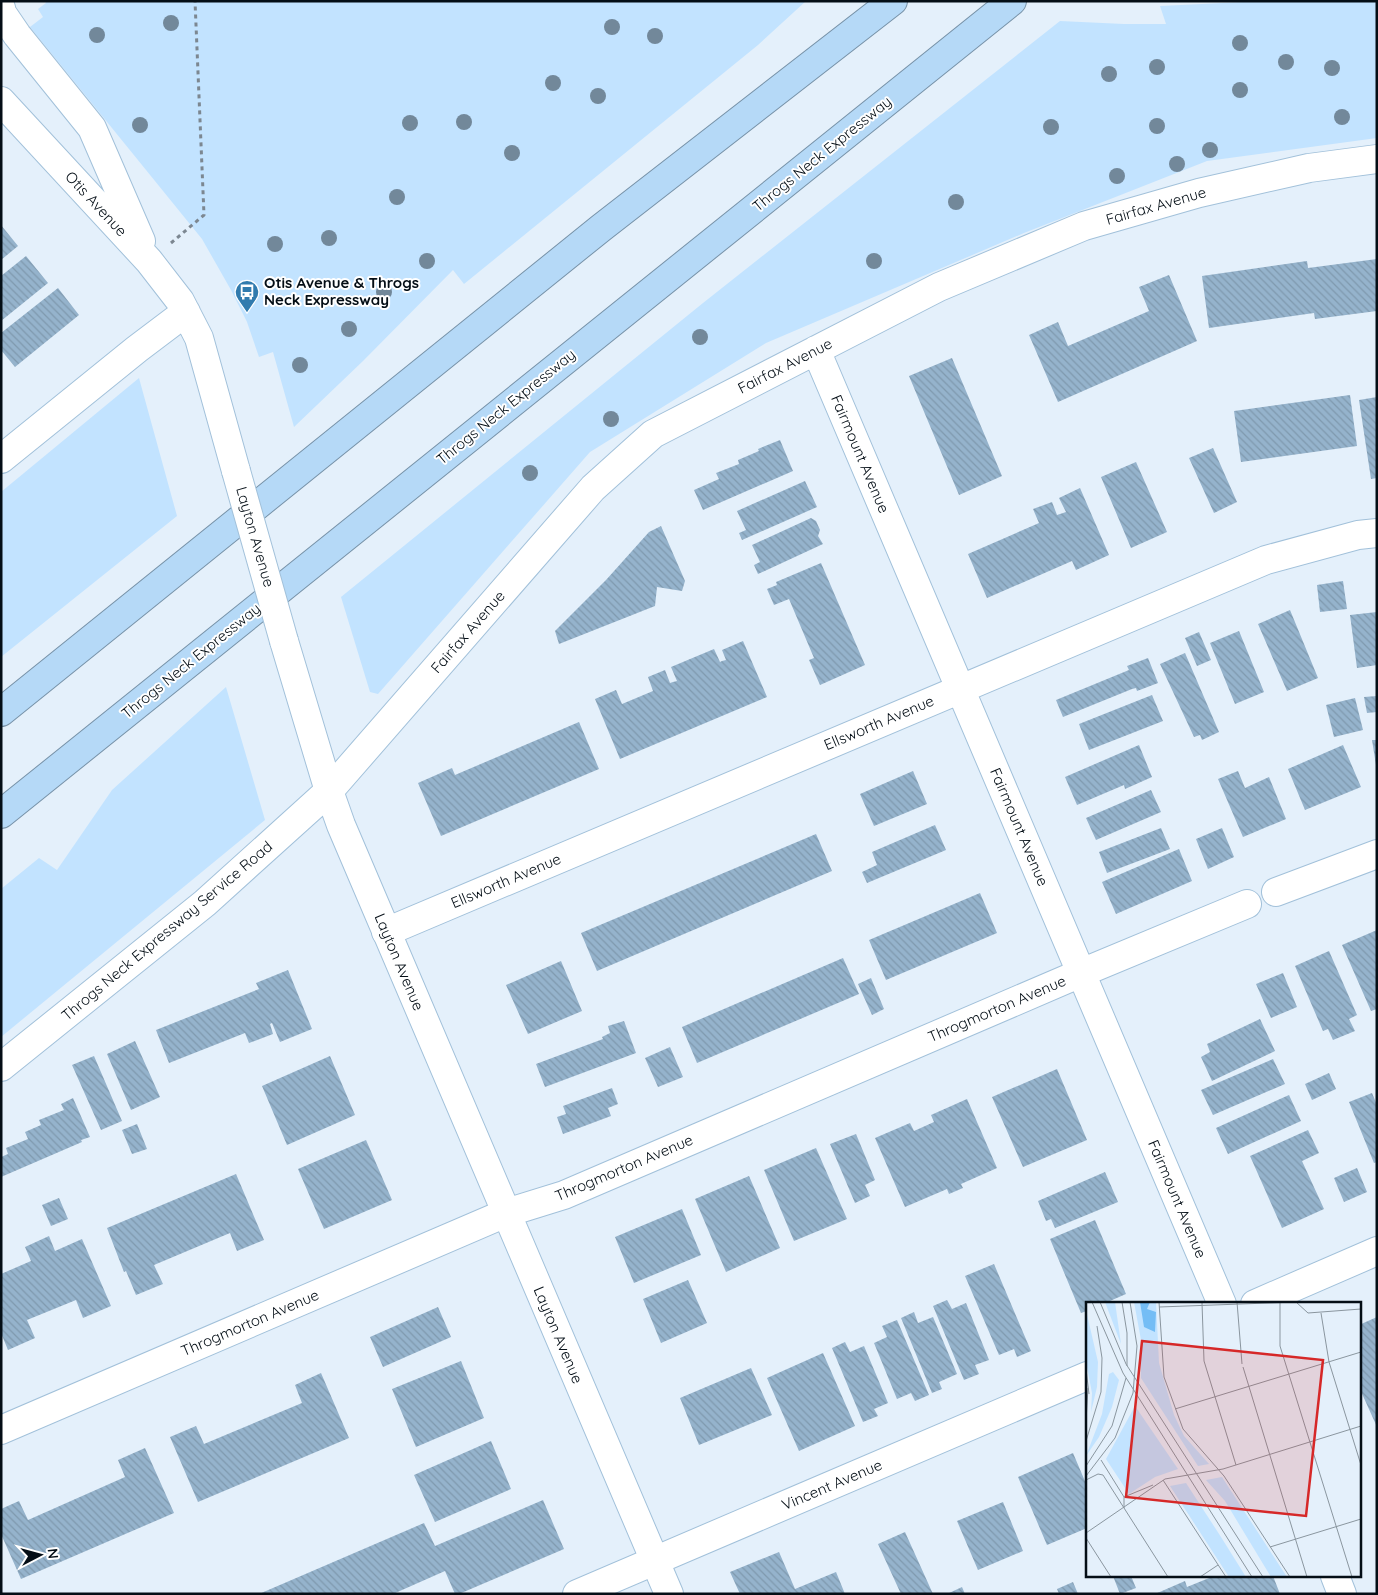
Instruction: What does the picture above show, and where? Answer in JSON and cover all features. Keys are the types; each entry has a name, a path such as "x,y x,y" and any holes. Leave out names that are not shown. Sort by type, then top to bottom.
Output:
{"highway":[{"path":"1,712 601,228 893,1"},
{"name":"Throgs Neck Expressway","path":"1,814 1012,1"}],"street":[{"path":"1,8 2,13 17,35 92,128 150,261"},
{"name":"Otis Avenue","path":"1,101 150,261 186,312"},
{"name":"Fairfax Avenue","path":"329,791 586,496 653,434 939,287 1084,226 1199,193 1309,168 1377,159"},
{"path":"1,459 137,349 186,312"},
{"name":"Layton Avenue","path":"186,312 199,338 284,641 341,825 668,1594"},
{"name":"Fairmount Avenue","path":"816,350 1221,1302"},
{"name":"Ellsworth Avenue","path":"386,932 1266,560 1358,536 1377,533"},
{"name":"Throgs Neck Expressway Service Road","path":"1,1067 197,909 329,791"},
{"path":"1276,892 1377,854"},
{"name":"Throgmorton Avenue","path":"1,1430 506,1213 564,1195 1081,973 1247,904"},
{"path":"1260,1302 1377,1250"},
{"name":"Vincent Avenue","path":"577,1594 1086,1376"},
{"path":"1336,1578 1342,1594"}],"path":[{"path":"150,261 204,215 195,1"}],"shaded area":[{"path":"45,1 806,1 758,45 464,284 453,270 363,361 294,427 273,352 259,357 247,322 202,239 30,27 43,17 38,9 46,3"},
{"path":"1264,1 1377,1 1377,138 1207,161 1024,233 766,343 590,452 378,694 370,692 341,597 703,303 1060,21 1166,24 1160,6"},
{"path":"139,378 177,516 1,657 1,492"},
{"path":"226,687 265,820 1,1037 1,889 39,858 57,870 112,790"}],"building":[{"path":"1,225 18,246 1,260"},
{"path":"26,256 48,283 1,321 1,276"},
{"path":"1377,259 1377,311 1315,319 1314,313 1209,328 1202,276 1307,261 1308,268"},
{"path":"1169,275 1197,341 1058,402 1029,335 1058,322 1068,346 1149,311 1139,287"},
{"path":"58,288 79,315 15,367 1,350 1,333"},
{"path":"952,358 1002,476 959,495 909,376"},
{"path":"1350,395 1357,446 1241,462 1234,411"},
{"path":"1377,397 1377,478 1371,479 1359,400"},
{"path":"780,440 793,471 703,510 694,490 719,479 716,473 739,464 738,460"},
{"path":"1213,448 1237,502 1214,513 1189,458"},
{"path":"1136,462 1167,532 1131,548 1101,477"},
{"path":"805,481 817,507 742,540 739,533 746,530 737,511"},
{"path":"1080,488 1109,555 1076,570 1072,561 987,598 968,554 1039,523 1033,509 1052,502 1057,515 1066,512 1059,498"},
{"path":"811,518 816,521 820,530 818,536 823,544 758,574 754,565 760,562 752,545"},
{"path":"661,526 685,581 682,591 657,587 655,606 559,644 555,631 606,580 649,532"},
{"path":"821,563 865,665 820,685 809,660 814,658 789,599 774,605 767,589 777,585 776,582"},
{"path":"1343,581 1347,609 1320,612 1317,585"},
{"path":"1290,610 1318,678 1287,691 1258,624"},
{"path":"1377,612 1377,665 1357,668 1350,615"},
{"path":"1239,631 1264,692 1235,704 1210,643"},
{"path":"1199,632 1211,660 1197,666 1185,638"},
{"path":"743,641 767,697 620,759 595,699 616,690 622,704 653,691 648,677 665,670 670,683 677,681 671,667 714,649 720,662 726,660 722,650"},
{"path":"1185,653 1219,732 1202,740 1200,735 1194,737 1160,664"},
{"path":"1148,658 1158,683 1137,691 1136,688 1132,689 1063,717 1056,700 1129,670 1127,666"},
{"path":"1152,695 1163,721 1089,750 1079,724"},
{"path":"1377,696 1377,712 1367,713 1364,697"},
{"path":"1355,698 1363,730 1334,737 1326,705"},
{"path":"579,722 599,769 441,836 418,783 452,768 455,775"},
{"path":"1372,740 1377,740 1377,765 1376,765"},
{"path":"1139,745 1152,777 1125,789 1124,785 1077,805 1065,777"},
{"path":"1343,745 1361,787 1305,810 1288,769"},
{"path":"913,771 927,804 874,826 860,794"},
{"path":"1238,771 1245,788 1269,777 1286,819 1243,837 1218,779"},
{"path":"1151,790 1161,812 1096,840 1086,818"},
{"path":"935,825 946,850 867,883 862,872 877,865 872,852"},
{"path":"1161,828 1170,849 1107,873 1099,852"},
{"path":"1222,828 1234,857 1208,869 1196,839"},
{"path":"816,834 832,871 597,971 581,933"},
{"path":"1179,849 1192,881 1116,914 1102,882"},
{"path":"980,893 997,933 886,980 869,940"},
{"path":"1377,930 1377,1009 1371,1011 1342,945"},
{"path":"1329,951 1357,1015 1349,1019 1355,1031 1333,1040 1328,1029 1323,1031 1295,966"},
{"path":"843,958 859,994 697,1063 682,1027"},
{"path":"561,961 582,1011 528,1034 506,985"},
{"path":"288,970 312,1029 280,1042 272,1023 270,1024 273,1034 249,1043 245,1033 169,1063 156,1030 259,989 256,983"},
{"path":"1283,973 1297,1007 1271,1018 1256,984"},
{"path":"871,978 884,1009 872,1015 858,984"},
{"path":"1260,1019 1275,1051 1212,1081 1201,1057 1210,1052 1207,1044"},
{"path":"624,1021 636,1053 545,1087 536,1064 603,1039 602,1037 610,1033 608,1026"},
{"path":"135,1041 160,1097 131,1110 107,1054"},
{"path":"670,1047 683,1077 658,1087 645,1058"},
{"path":"94,1056 122,1121 101,1130 72,1065"},
{"path":"330,1056 355,1115 287,1145 262,1086"},
{"path":"1273,1059 1285,1084 1213,1115 1201,1090"},
{"path":"1057,1069 1087,1140 1023,1167 992,1097"},
{"path":"1329,1073 1336,1089 1312,1100 1305,1084"},
{"path":"612,1088 618,1104 608,1108 611,1116 563,1134 557,1117 566,1114 563,1106"},
{"path":"1372,1093 1377,1105 1377,1162 1374,1163 1349,1102"},
{"path":"1289,1095 1301,1121 1228,1154 1216,1128"},
{"path":"73,1098 90,1137 1,1177 1,1157 8,1154 6,1148 28,1139 25,1132 41,1125 39,1120 64,1110 61,1104"},
{"path":"967,1099 997,1168 961,1184 963,1188 949,1194 947,1189 905,1207 875,1138 910,1123 914,1131 934,1122 931,1115"},
{"path":"137,1124 147,1149 132,1154 122,1130"},
{"path":"1308,1130 1319,1153 1302,1161 1324,1209 1282,1228 1250,1156"},
{"path":"856,1134 875,1180 865,1185 870,1196 855,1203 830,1144"},
{"path":"366,1140 392,1200 324,1229 298,1169"},
{"path":"816,1148 847,1219 794,1241 764,1170"},
{"path":"1357,1168 1367,1192 1344,1202 1334,1178"},
{"path":"1105,1172 1118,1202 1055,1228 1051,1219 1046,1221 1038,1201"},
{"path":"236,1174 264,1240 237,1251 230,1233 154,1265 163,1284 136,1295 126,1271 124,1272 107,1228"},
{"path":"749,1176 780,1248 726,1272 695,1199"},
{"path":"59,1198 68,1219 51,1226 42,1205"},
{"path":"682,1209 701,1255 634,1283 615,1237"},
{"path":"1095,1220 1126,1294 1108,1302 1086,1302 1086,1311 1081,1313 1050,1239"},
{"path":"49,1236 55,1251 82,1239 111,1306 83,1318 76,1300 27,1320 35,1338 8,1350 1,1333 1,1274 31,1261 25,1247"},
{"path":"994,1264 1031,1351 1017,1357 1014,1349 999,1355 965,1276"},
{"path":"688,1280 707,1323 661,1343 643,1299"},
{"path":"947,1300 952,1309 966,1303 989,1360 975,1365 979,1374 964,1380 933,1306"},
{"path":"438,1307 451,1337 383,1367 370,1337"},
{"path":"914,1312 918,1323 933,1317 957,1374 939,1382 942,1389 932,1393 901,1318"},
{"path":"1377,1317 1377,1427 1360,1389 1360,1325"},
{"path":"897,1320 929,1395 915,1401 911,1393 897,1399 874,1343 887,1337 882,1326"},
{"path":"845,1342 850,1352 864,1346 888,1403 874,1409 878,1416 863,1422 832,1348"},
{"path":"823,1353 855,1426 799,1451 767,1378"},
{"path":"461,1361 484,1418 416,1447 392,1389"},
{"path":"751,1368 772,1415 699,1445 680,1398"},
{"path":"321,1373 349,1438 198,1502 170,1437 196,1426 204,1444 302,1403 295,1385"},
{"path":"491,1441 511,1489 435,1522 414,1475"},
{"path":"145,1448 174,1513 21,1579 1,1534 1,1509 19,1501 28,1520 125,1477 118,1460"},
{"path":"1073,1453 1086,1484 1086,1528 1047,1545 1018,1477"},
{"path":"543,1500 564,1549 459,1594 455,1594 445,1571 393,1594 259,1594 424,1523 435,1546"},
{"path":"1003,1502 1023,1551 978,1570 957,1521"},
{"path":"905,1532 933,1594 901,1594 878,1544"},
{"path":"779,1552 795,1589 836,1572 845,1594 740,1594 730,1572"},
{"path":"1114,1578 1132,1578 1136,1588 1120,1594"},
{"path":"1209,1578 1274,1578 1280,1594 1155,1594 1185,1581 1187,1587"},
{"path":"1073,1582 1078,1594 1059,1594 1057,1589"},
{"path":"962,1587 965,1594 947,1594"}],"place":[{"name":"Otis Avenue & Throgs Neck Expressway","path":"247,313"}]}
